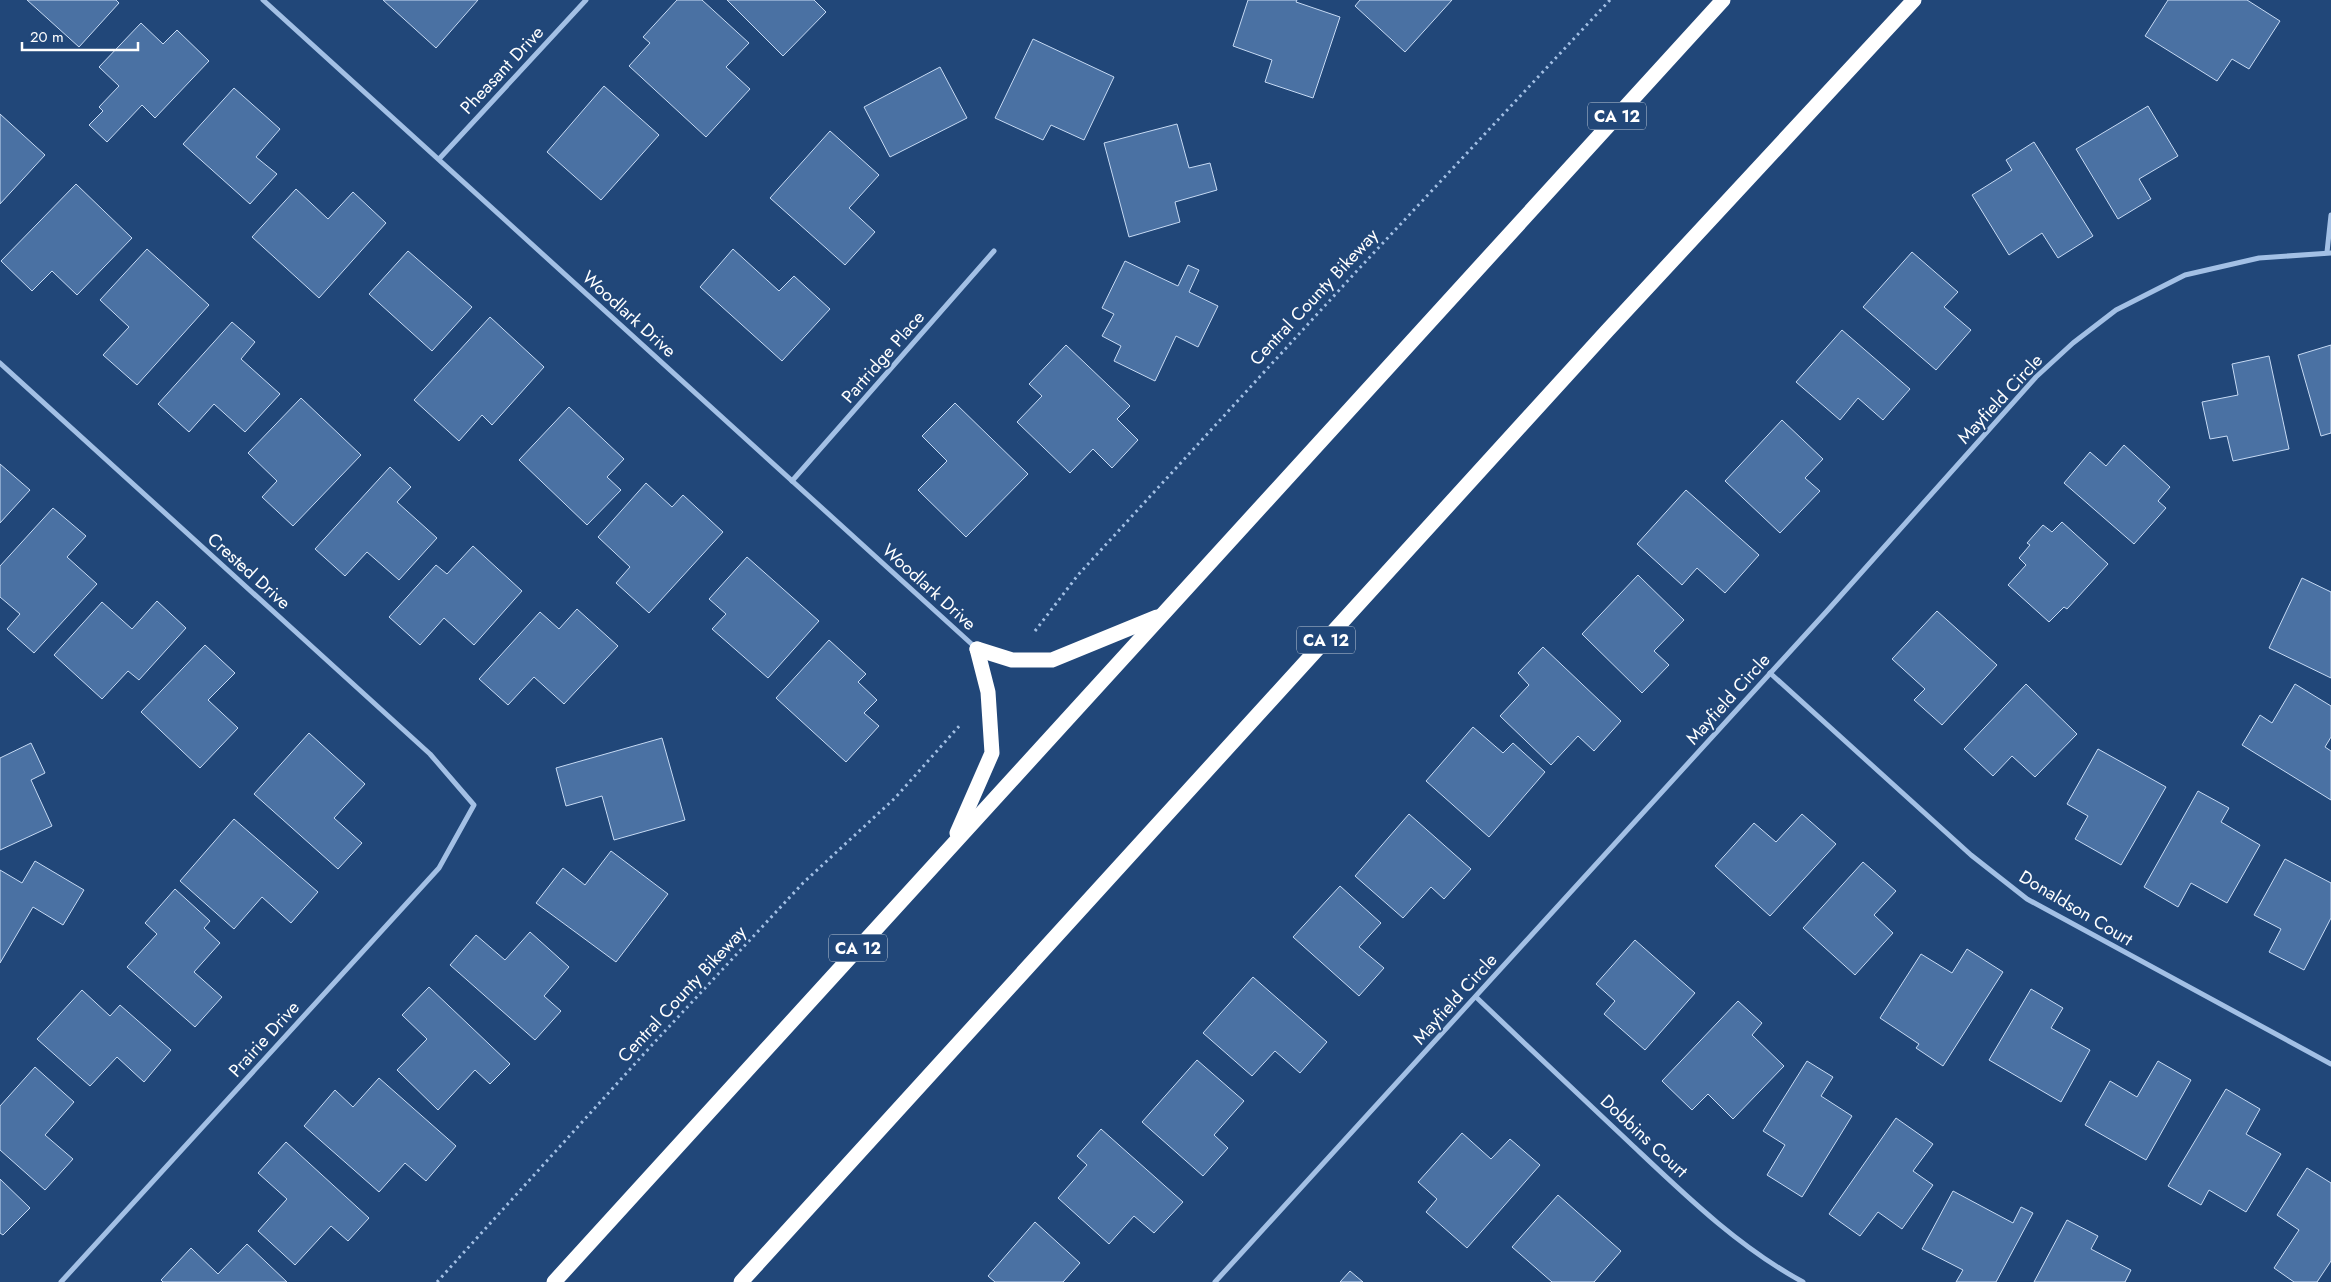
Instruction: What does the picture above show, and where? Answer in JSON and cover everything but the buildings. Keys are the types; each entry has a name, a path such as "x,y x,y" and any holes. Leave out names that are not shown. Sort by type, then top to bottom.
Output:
{"highway":[{"name":"CA 12","path":"554,1282 1723,0"},
{"name":"CA 12","path":"740,1282 1607,332 1914,0"},
{"path":"977,649 1012,660 1052,660 1162,615"},
{"path":"951,846 992,753 988,692 977,649"}],"street":[{"name":"Woodlark Drive","path":"263,0 977,649"},
{"name":"Pheasant Drive","path":"439,159 586,0"},
{"path":"2329,253 2331,215"},
{"name":"Partridge Place","path":"792,481 994,251"},
{"name":"Mayfield Circle","path":"1215,1282 1770,674 2036,378 2073,343 2116,310 2185,274 2259,258 2329,253"},
{"name":"Crested Drive","path":"0,364 430,754 474,805"},
{"name":"Donaldson Court","path":"1770,674 1971,855 2027,899 2331,1064"},
{"name":"Prairie Drive","path":"61,1282 439,868 474,805"},
{"name":"Dobbins Court","path":"1476,997 1652,1164 1731,1234 1786,1273 1803,1282"}],"path":[{"name":"Central County Bikeway","path":"1044,620 1078,575 1236,402 1610,0"},
{"name":"Central County Bikeway","path":"437,1282 652,1045 803,883 895,798 955,732"}]}
